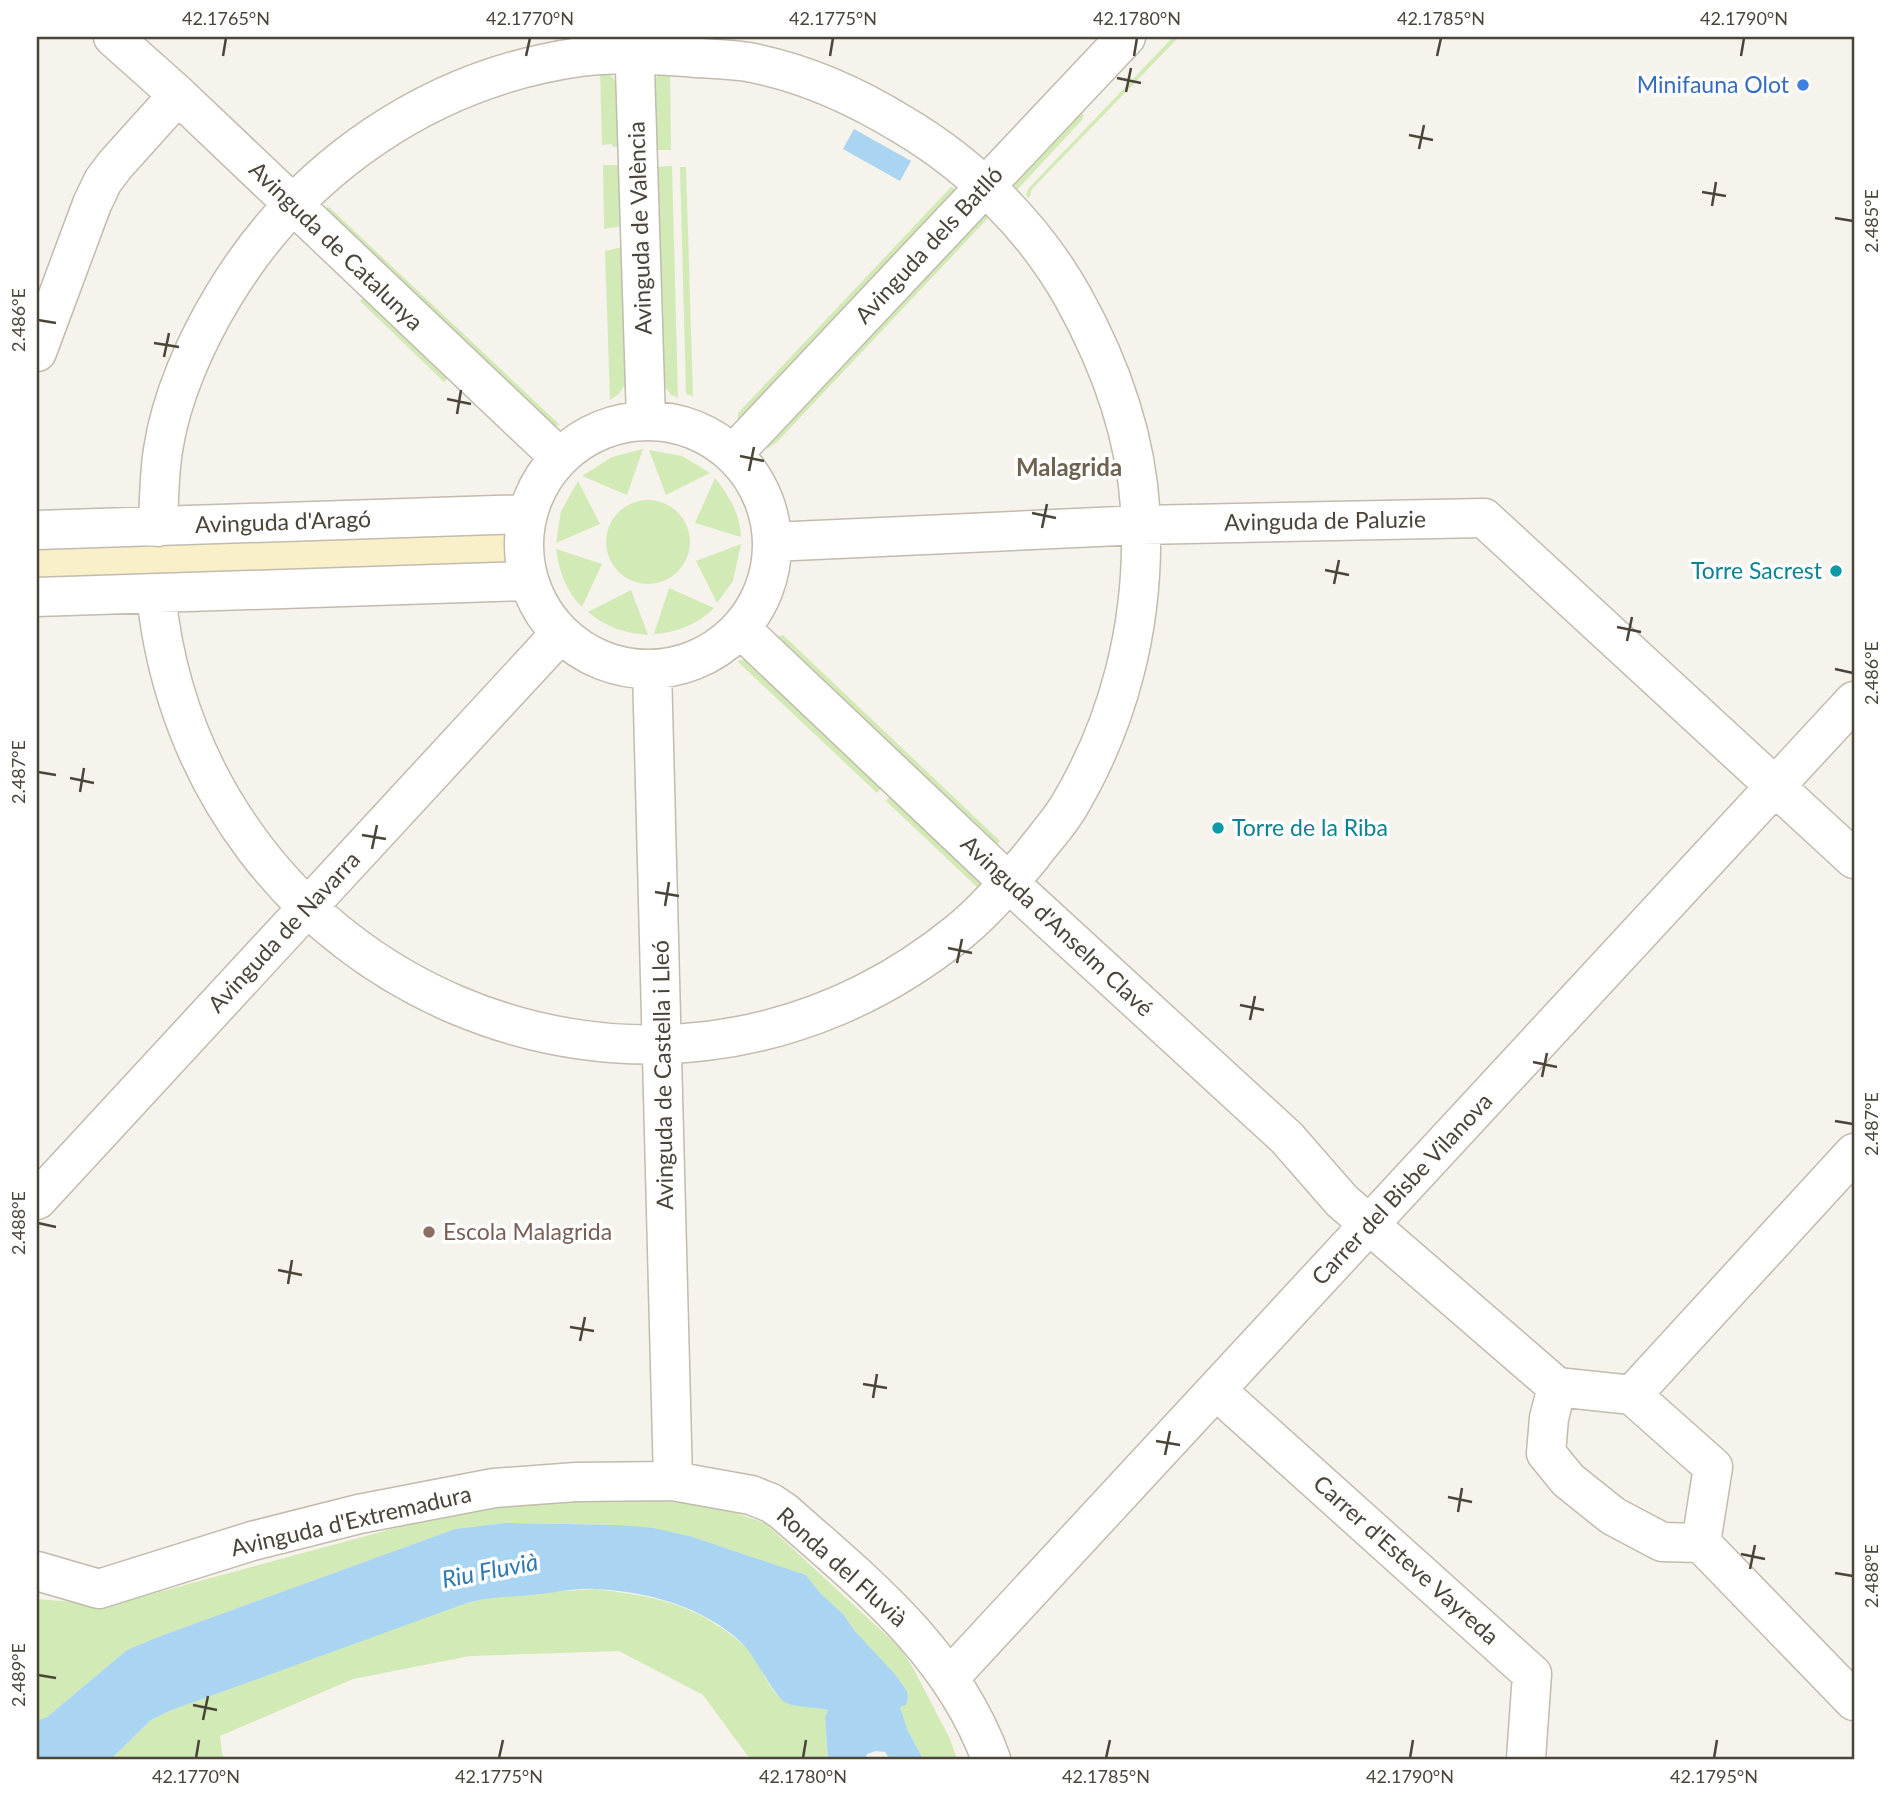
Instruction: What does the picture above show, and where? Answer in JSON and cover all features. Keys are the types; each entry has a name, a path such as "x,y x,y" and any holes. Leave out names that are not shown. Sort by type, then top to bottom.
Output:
{"street":[{"name":"Avinguda de Catalunya","path":"113,37 178,95 559,457"},
{"name":"Avinguda dels Batlló","path":"733,454 1126,37"},
{"path":"156,594 165,658 188,733 216,792 250,845 306,908 375,963 429,994 482,1016 533,1031 584,1040 663,1044 737,1036 793,1022 862,995 916,964 964,929 1009,883 1066,811 1103,740 1126,672 1138,610 1142,524 1132,449 1118,395 1094,334 1060,274 1030,234 985,186 930,141 874,107 807,78 747,62 634,45 507,72 420,108 343,157 291,204 244,262 206,324 183,377 163,448 158,527"},
{"name":"Avinguda de València","path":"634,45 646,420"},
{"path":"37,352 103,181 178,95"},
{"path":"646,420 680,424 708,435 733,454 753,478 766,507 772,542 771,560 763,592 741,629 722,645 697,659 672,667 652,669 614,665 585,651 560,634 526,581 528,514 541,480 559,457 587,436 614,424 646,420"},
{"name":"Avinguda d'Aragó","path":"37,530 528,514"},
{"name":"Avinguda de Paluzie","path":"772,542 1142,524 1484,518 1854,859"},
{"path":"37,597 526,581"},
{"name":"Avinguda d'Anselm Clavé","path":"741,629 1009,883 1287,1138 1342,1201 1557,1387"},
{"name":"Avinguda de Navarra","path":"37,1200 560,634"},
{"name":"Avinguda de Castella i Lleó","path":"652,669 673,1481"},
{"name":"Carrer del Bisbe Vilanova","path":"950,1677 1854,701"},
{"path":"1632,1395 1854,1153"},
{"path":"1701,1543 1713,1467 1632,1395 1557,1387 1549,1418 1546,1453 1568,1480 1613,1516 1662,1542 1701,1543 1854,1701"},
{"name":"Carrer d'Esteve Vayreda","path":"1216,1390 1532,1674 1526,1759"},
{"name":"Avinguda d'Extremadura","path":"37,1571 99,1589 252,1541 359,1514 447,1496 494,1488 576,1482 673,1481"},
{"name":"Ronda del Fluvià","path":"673,1481 751,1495 777,1507 899,1617 925,1643 950,1677"},
{"path":"950,1677 971,1712 991,1759"}],"green space":[{"path":"1173,37 1179,37 1032,189 1029,198 1026,195 1028,189"},
{"path":"670,65 671,150 656,150 654,81 662,69"},
{"path":"600,69 610,74 618,85 619,146 602,145"},
{"path":"1080,110 1084,116 1082,120 1016,191 1015,182"},
{"path":"603,165 619,165 621,226 604,229"},
{"path":"672,166 678,398 671,395 663,384 655,167"},
{"path":"680,167 686,167 693,396 686,394"},
{"path":"951,187 956,189 953,195 742,418 738,419 738,413"},
{"path":"322,205 329,207 560,425 553,427"},
{"path":"983,216 990,216 777,442 767,449 769,439"},
{"path":"622,247 626,383 619,394 610,400 605,251"},
{"path":"365,296 450,376 444,382 360,301"},
{"path":"643,449 627,495 582,476 612,457"},
{"path":"649,450 682,456 710,473 666,495"},
{"path":"715,478 733,505 741,537 695,523"},
{"path":"578,481 600,524 556,543 561,511"},
{"path":"648,500 664,503 678,512 687,526 690,542 687,558 678,572 664,581 648,584 632,581 618,572 609,558 606,542 609,526 618,512 632,503"},
{"path":"741,544 733,581 717,603 696,561"},
{"path":"556,549 602,564 582,607 564,581"},
{"path":"669,588 714,608 686,627 654,634"},
{"path":"631,590 648,635 616,628 588,612"},
{"path":"783,635 1000,841 996,845 774,638"},
{"path":"737,661 752,662 884,785 877,793"},
{"path":"892,794 980,880 979,889 886,801"},
{"path":"602,1498 638,1498 699,1505 730,1511 765,1523 899,1647 912,1666 950,1739 957,1759 923,1759 908,1731 900,1707 907,1691 843,1614 820,1593 806,1575 693,1537 619,1525 505,1523 455,1529 127,1650 47,1717 37,1721 37,1599 111,1605 458,1511"},
{"path":"595,1589 672,1604 706,1618 723,1629 746,1648 772,1689 782,1699 801,1706 829,1709 825,1717 828,1759 750,1759 703,1695 619,1651 470,1656 353,1679 220,1736 223,1759 111,1759 151,1720 169,1711 463,1604 502,1595"}],"sand":[{"path":"504,532 505,567 37,589 37,542"}],"water":[{"path":"854,129 911,161 900,181 843,149"},
{"name":"Riu Fluvià","path":"505,1523 653,1528 693,1537 806,1575 820,1593 843,1614 907,1691 906,1705 900,1707 908,1731 923,1759 890,1759 885,1752 876,1751 867,1754 865,1759 828,1759 825,1717 828,1710 796,1706 781,1700 747,1649 727,1630 692,1611 654,1597 615,1590 587,1589 464,1604 169,1711 151,1720 111,1759 37,1759 37,1721 47,1717 127,1650 455,1529"}],"place":[{"name":"Minifauna Olot","path":"1803,85"},
{"name":"Torre Sacrest","path":"1836,571"},
{"name":"Torre de la Riba","path":"1218,828"},
{"name":"Escola Malagrida","path":"429,1232"}],"district":[{"name":"Malagrida","path":"1069,468"}]}
